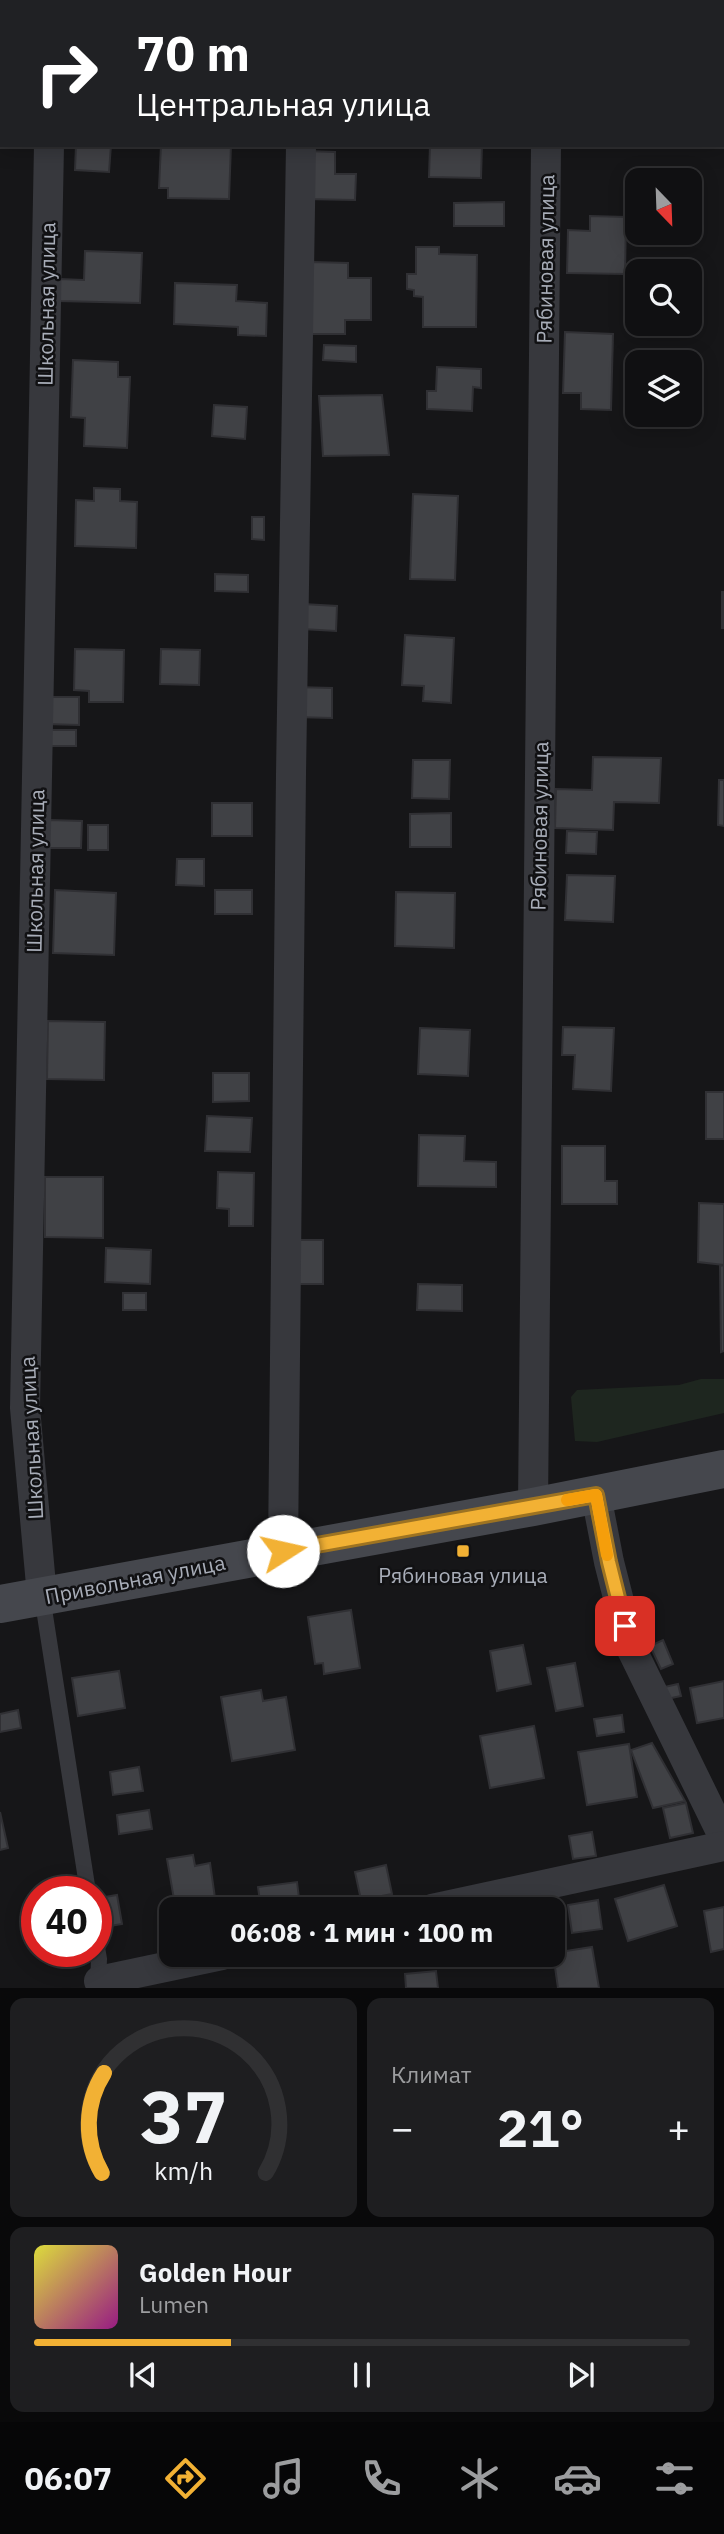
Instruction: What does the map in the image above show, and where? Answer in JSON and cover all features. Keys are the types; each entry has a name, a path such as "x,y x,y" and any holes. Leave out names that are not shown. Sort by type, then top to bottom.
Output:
{"street":[{"name":"Школьная улица","path":"41,1596 25,1408 49,147"},
{"path":"283,1551 290,788 301,147"},
{"name":"Рябиновая улица","path":"533,1507 546,147"},
{"name":"Привольная улица","path":"0,1604 533,1507 724,1469"},
{"path":"596,1495 609,1562 631,1648 724,1838"},
{"path":"488,1897 724,1846"},
{"path":"98,1985 172,1967"}],"lane":[{"path":"41,1596 85,1876"},
{"path":"97,1967 98,1985"}],"shaded area":[{"path":"701,1379 724,1379 724,1413 597,1442 575,1441 571,1397 577,1390 679,1385"}],"building":[{"path":"76,147 111,147 109,172 75,170"},
{"path":"161,147 231,147 229,199 168,198 168,188 159,188"},
{"path":"430,147 482,147 481,178 429,177"},
{"path":"305,151 335,152 335,174 356,174 355,200 304,199"},
{"path":"504,202 504,226 454,226 454,203"},
{"path":"590,216 625,217 625,274 567,273 568,230 590,231"},
{"path":"416,247 439,247 439,254 477,255 476,327 423,327 423,297 414,296 414,290 407,289 407,274 416,274"},
{"path":"85,251 142,253 140,303 59,301 60,279 84,280"},
{"path":"312,262 348,263 348,278 371,278 371,320 345,320 345,334 311,334"},
{"path":"175,283 237,285 236,301 267,303 266,336 238,335 238,327 174,324"},
{"path":"565,332 613,334 611,410 581,409 581,393 563,393"},
{"path":"324,345 356,346 356,362 323,360"},
{"path":"73,360 118,362 118,377 130,377 127,448 84,446 85,418 71,417"},
{"path":"437,367 481,369 481,388 473,387 472,411 427,409 427,391 436,391"},
{"path":"382,395 389,455 323,456 319,396"},
{"path":"214,405 247,407 245,439 212,436"},
{"path":"94,488 120,489 120,501 137,502 136,548 75,546 76,500 94,501"},
{"path":"413,494 458,496 455,580 410,579"},
{"path":"252,517 264,517 264,540 252,539"},
{"path":"215,574 248,575 248,592 215,591"},
{"path":"724,592 724,628 722,628"},
{"path":"303,604 337,606 336,631 302,629"},
{"path":"405,635 454,638 451,703 423,701 424,686 402,685"},
{"path":"75,649 124,650 123,702 89,702 89,691 74,690"},
{"path":"161,649 200,650 199,685 160,684"},
{"path":"295,687 332,688 332,718 294,717"},
{"path":"47,697 79,697 79,725 46,724"},
{"path":"51,730 76,730 76,746 51,746"},
{"path":"593,757 661,758 659,803 614,802 613,830 555,828 556,789 592,790"},
{"path":"413,760 450,760 449,799 412,798"},
{"path":"719,780 724,780 724,826 718,825"},
{"path":"212,803 252,803 252,836 212,836"},
{"path":"451,813 451,847 410,847 410,814"},
{"path":"49,820 82,821 81,848 49,848"},
{"path":"88,825 108,825 108,850 88,850"},
{"path":"567,831 597,832 596,854 566,853"},
{"path":"177,859 204,859 204,886 176,885"},
{"path":"567,875 615,876 613,922 565,920"},
{"path":"55,890 116,893 114,955 53,953"},
{"path":"215,890 252,890 252,914 215,914"},
{"path":"396,892 455,893 454,948 395,946"},
{"path":"48,1021 105,1022 104,1080 47,1079"},
{"path":"563,1027 614,1028 611,1091 573,1089 575,1055 562,1055"},
{"path":"420,1028 470,1030 468,1076 418,1074"},
{"path":"213,1073 249,1073 249,1101 213,1102"},
{"path":"706,1092 724,1092 724,1139 706,1139"},
{"path":"207,1116 252,1118 250,1152 205,1151"},
{"path":"419,1135 465,1136 464,1161 496,1162 496,1187 418,1186"},
{"path":"562,1146 605,1146 605,1181 617,1181 617,1204 562,1204"},
{"path":"218,1172 254,1173 253,1226 229,1226 229,1209 217,1208"},
{"path":"45,1177 103,1177 103,1238 45,1237"},
{"path":"699,1203 724,1204 724,1265 698,1262"},
{"path":"294,1240 323,1240 323,1284 295,1284"},
{"path":"106,1248 151,1250 150,1284 105,1282"},
{"path":"724,1265 724,1351 721,1352 720,1266"},
{"path":"418,1284 462,1285 462,1311 417,1310"},
{"path":"123,1293 146,1293 146,1310 123,1310"},
{"path":"351,1610 360,1668 324,1674 323,1663 315,1664 308,1617"},
{"path":"663,1640 673,1664 661,1669 650,1646"},
{"path":"523,1645 531,1684 497,1691 490,1651"},
{"path":"575,1663 583,1706 556,1711 547,1668"},
{"path":"119,1671 125,1708 78,1716 72,1678"},
{"path":"724,1681 724,1718 697,1723 690,1688"},
{"path":"678,1684 681,1696 662,1700 660,1688"},
{"path":"261,1690 263,1701 286,1697 295,1750 232,1761 221,1697"},
{"path":"18,1710 21,1728 0,1732 0,1714"},
{"path":"622,1715 624,1732 597,1736 594,1719"},
{"path":"534,1726 544,1778 490,1788 480,1736"},
{"path":"652,1743 685,1801 653,1808 631,1750"},
{"path":"629,1744 637,1797 587,1805 578,1752"},
{"path":"139,1767 143,1791 113,1795 110,1772"},
{"path":"686,1803 693,1833 670,1838 663,1808"},
{"path":"149,1810 152,1829 119,1834 117,1815"},
{"path":"0,1812 8,1848 0,1850"},
{"path":"592,1832 596,1856 573,1859 569,1836"},
{"path":"193,1855 195,1866 210,1863 215,1897 174,1897 167,1859"},
{"path":"386,1865 392,1894 360,1897 355,1872"},
{"path":"297,1882 299,1897 259,1897 258,1887"},
{"path":"664,1885 677,1926 628,1941 615,1899"},
{"path":"117,1895 122,1924 112,1926 112,1896"},
{"path":"598,1900 602,1929 572,1933 568,1905"},
{"path":"724,1907 724,1949 711,1952 704,1911"},
{"path":"592,1947 599,1988 558,1988 555,1967 565,1967 565,1951"},
{"path":"436,1971 438,1988 406,1988 405,1974"}],"slow traffic":[{"path":"567,1500 596,1495 607,1555"}],"place":[{"name":"Рябиновая улица","path":"463,1551"}],"route":[{"path":"283,1551 596,1495 625,1626"}]}
